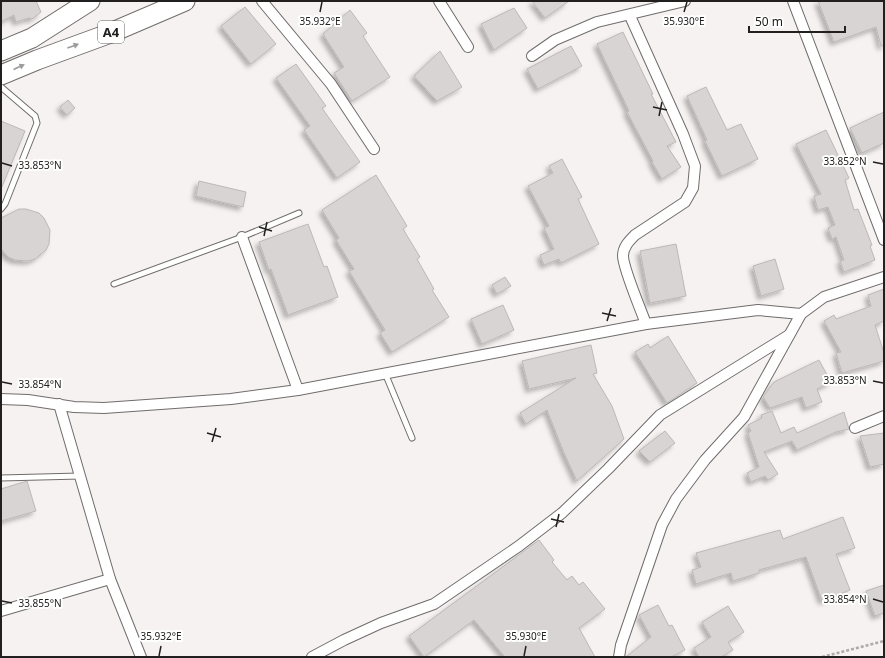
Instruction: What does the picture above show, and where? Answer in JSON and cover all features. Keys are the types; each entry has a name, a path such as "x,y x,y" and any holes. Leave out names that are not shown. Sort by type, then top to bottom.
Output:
{"highway":[{"path":"1,51 32,38 90,1"},
{"name":"A4","path":"1,75 108,34 184,1"}],"street":[{"path":"262,1 331,84 374,149"},
{"path":"439,1 468,47"},
{"path":"532,56 555,40 597,22 630,16 686,1"},
{"path":"793,1 884,240"},
{"path":"630,16 683,134 695,166 693,188 685,202 635,235 625,250 625,263 646,324"},
{"path":"242,237 298,390"},
{"path":"619,657 621,645 662,525 676,499 705,460 744,417 801,314 824,297 884,277"},
{"path":"1,399 28,400 104,408 139,407 231,399 298,390 646,324 758,310 801,314"},
{"path":"312,657 381,623 434,604 519,546 562,513 608,469 660,415 789,335"},
{"path":"59,404 110,579 141,657"},
{"path":"855,428 884,416"},
{"path":"1,611 110,579"}],"lane":[{"path":"1,87 35,116 37,123 5,204 1,209"},
{"path":"114,284 242,237 299,213"},
{"path":"385,373 412,438"},
{"path":"1,478 80,476"}],"path":[{"path":"822,657 884,641"}],"building":[{"path":"1,1 36,1 41,12 32,19 29,18 16,22 14,15 1,22"},
{"path":"532,1 569,1 545,18"},
{"path":"818,1 884,1 884,46 881,46 876,27 834,42"},
{"path":"245,7 276,44 251,64 221,26"},
{"path":"514,8 527,28 494,50 481,24"},
{"path":"350,10 367,33 363,36 390,77 352,101 334,73 344,67 323,34"},
{"path":"623,32 653,94 651,94 676,142 667,146 681,167 662,179 627,112 629,111 597,44"},
{"path":"571,46 582,66 538,89 527,69"},
{"path":"440,51 462,87 437,101 414,76"},
{"path":"296,64 326,106 322,108 360,162 337,178 304,130 310,126 276,78"},
{"path":"706,87 727,130 741,124 758,159 722,176 705,141 707,140 687,96"},
{"path":"68,100 75,108 67,115 60,107"},
{"path":"884,112 884,143 862,153 850,128"},
{"path":"1,121 25,131 1,189"},
{"path":"826,130 849,178 845,180 854,210 858,209 872,245 870,246 875,260 844,272 840,261 844,260 836,237 832,239 828,228 835,225 828,207 818,210 814,196 821,194 796,144"},
{"path":"562,159 582,197 578,199 599,244 561,263 559,259 544,265 540,255 554,249 544,228 549,226 528,186 553,173 549,166"},
{"path":"376,175 407,226 403,229 420,257 417,259 434,289 432,290 449,317 392,352 380,333 385,330 349,271 354,269 336,240 339,238 322,210"},
{"path":"199,181 246,192 243,207 196,196"},
{"path":"19,209 26,209 39,213 44,218 50,230 49,244 46,250 35,259 28,261 15,260 8,257 1,249 1,218"},
{"path":"308,224 324,267 327,266 338,297 288,315 259,242"},
{"path":"676,244 686,296 650,303 640,251"},
{"path":"775,259 784,289 761,296 753,266"},
{"path":"505,277 511,286 497,294 492,285"},
{"path":"884,289 884,321 875,325 884,353 884,361 842,373 836,353 841,352 824,321 834,315 836,319 871,306 868,295"},
{"path":"503,305 514,330 482,344 471,319"},
{"path":"668,336 697,383 667,403 635,352 648,344 650,348"},
{"path":"591,345 597,373 593,374 612,406 624,439 577,481 547,410 526,424 520,413 576,378 529,389 522,361"},
{"path":"819,360 831,382 817,389 822,402 806,408 802,397 770,408 763,397 774,382"},
{"path":"772,411 781,433 794,427 797,433 844,412 849,429 836,432 797,450 792,441 764,452 778,474 768,480 765,476 751,482 747,473 759,467 748,433 751,431 748,425 762,418 761,415"},
{"path":"665,431 675,443 650,462 639,451"},
{"path":"884,433 884,464 870,467 860,436"},
{"path":"27,481 36,511 1,521 1,489"},
{"path":"843,517 855,548 836,554 850,590 822,601 806,557 759,570 759,573 733,581 731,573 696,584 692,570 701,567 696,553 780,530 783,539"},
{"path":"539,540 554,560 552,562 567,580 572,576 579,585 583,582 605,609 579,628 595,657 505,657 474,620 424,657 409,636"},
{"path":"884,585 884,613 875,616 866,591"},
{"path":"658,605 669,626 672,625 685,650 671,657 626,657 651,637 639,615"},
{"path":"728,606 744,632 728,642 733,650 721,657 699,657 694,648 711,637 702,622"}]}
